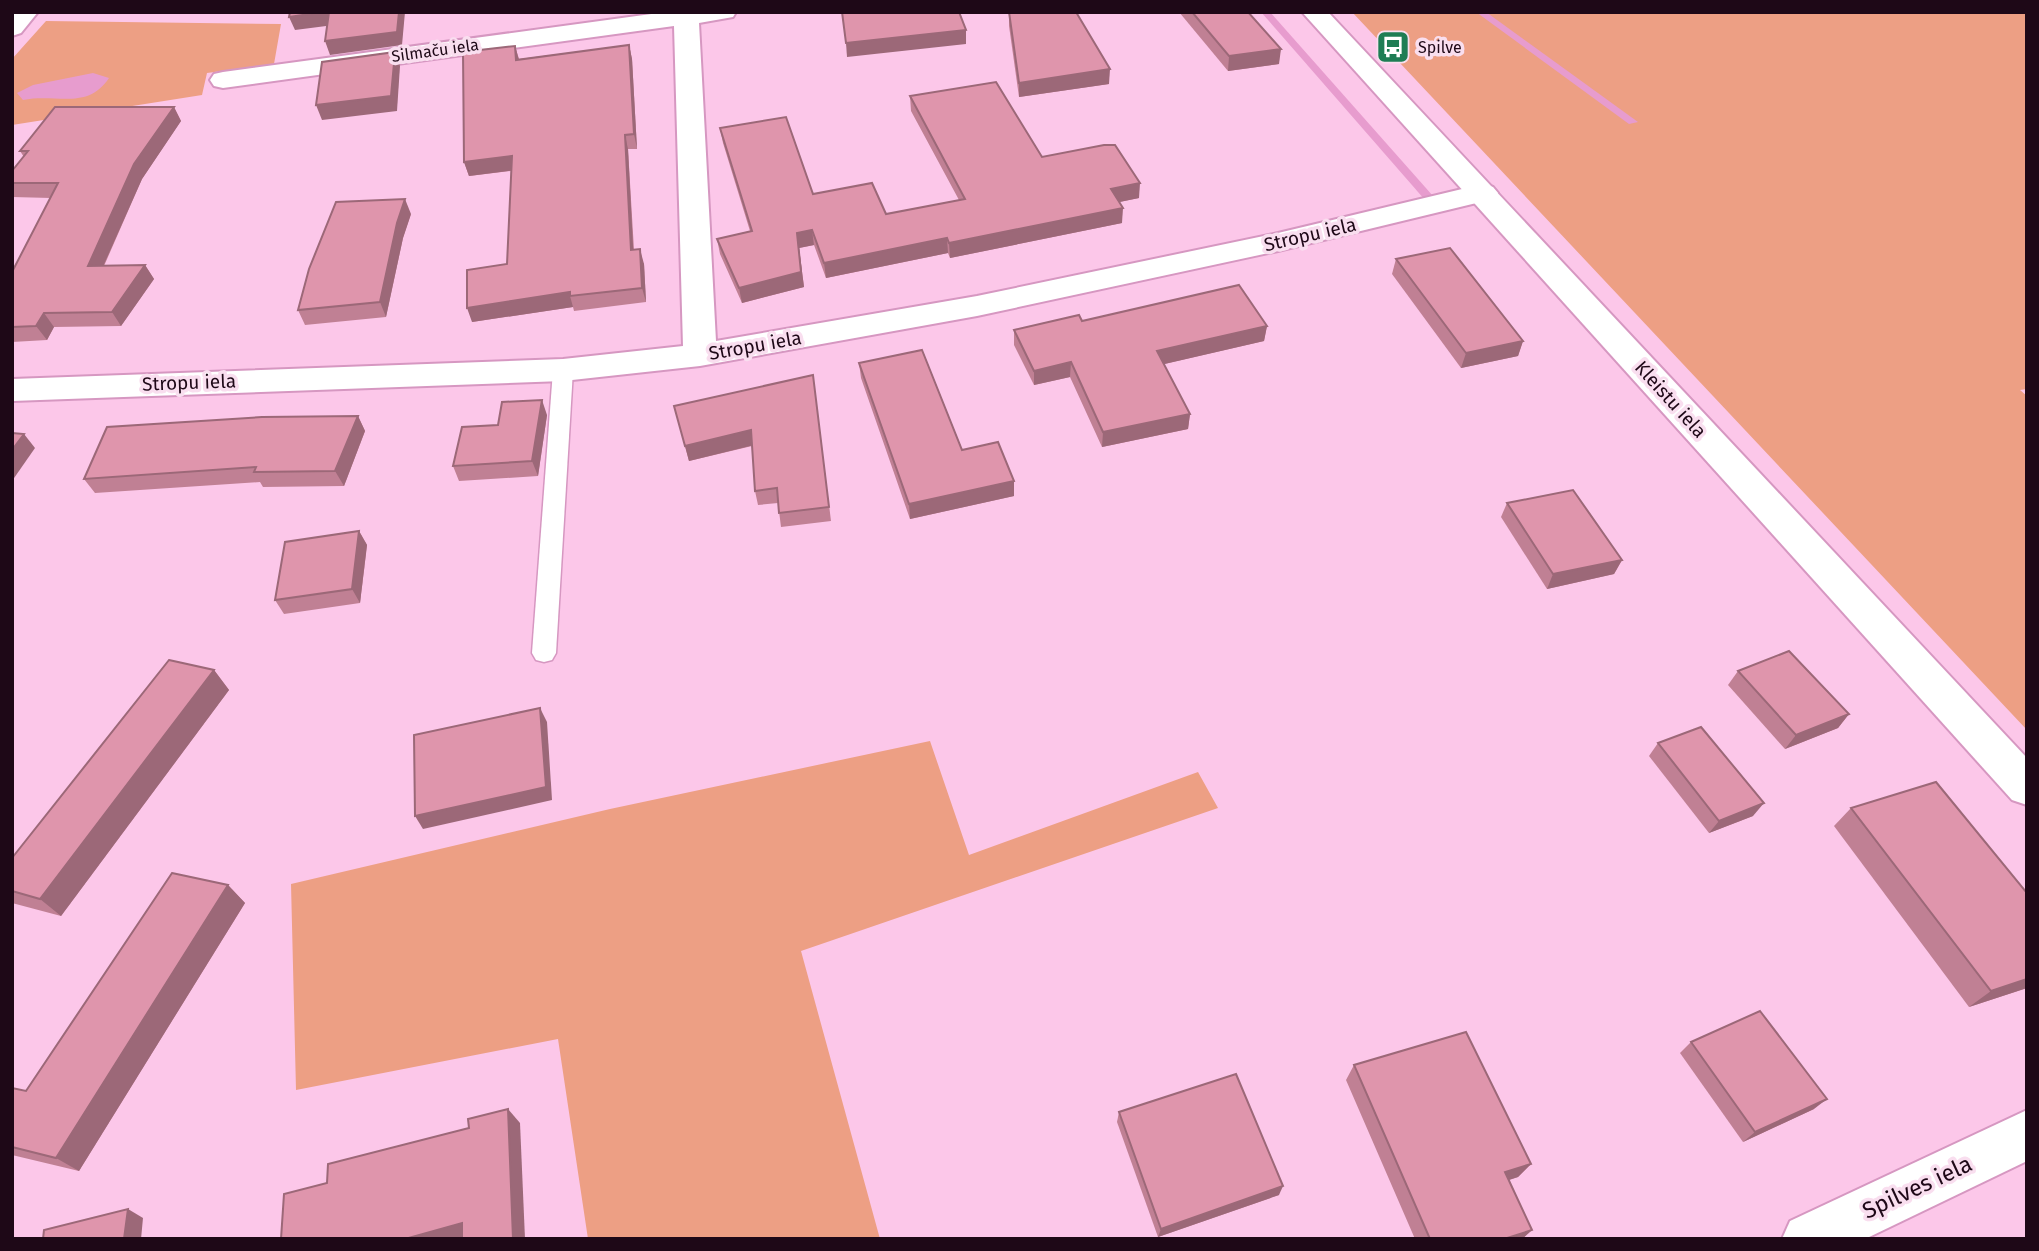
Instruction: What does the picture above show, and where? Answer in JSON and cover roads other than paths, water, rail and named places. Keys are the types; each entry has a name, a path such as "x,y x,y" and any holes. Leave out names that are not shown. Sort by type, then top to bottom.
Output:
{"street":[{"path":"12,28 26,12"},
{"path":"522,38 528,12"},
{"name":"Silmaču iela","path":"223,80 724,12"},
{"name":"Kleistu iela","path":"1314,12 2027,787"},
{"path":"686,17 700,355"},
{"name":"Stropu iela","path":"12,390 563,370 700,355 977,306 1290,239 1483,193"},
{"name":"Spilves iela","path":"1808,1239 2027,1135"}],"lane":[{"path":"544,653 554,558 555,479 563,370"}],"waterway":[{"path":"1265,12 1429,198"},
{"path":"1480,12 1633,122"}],"place":[{"name":"Spilve","path":"1393,47"}]}
